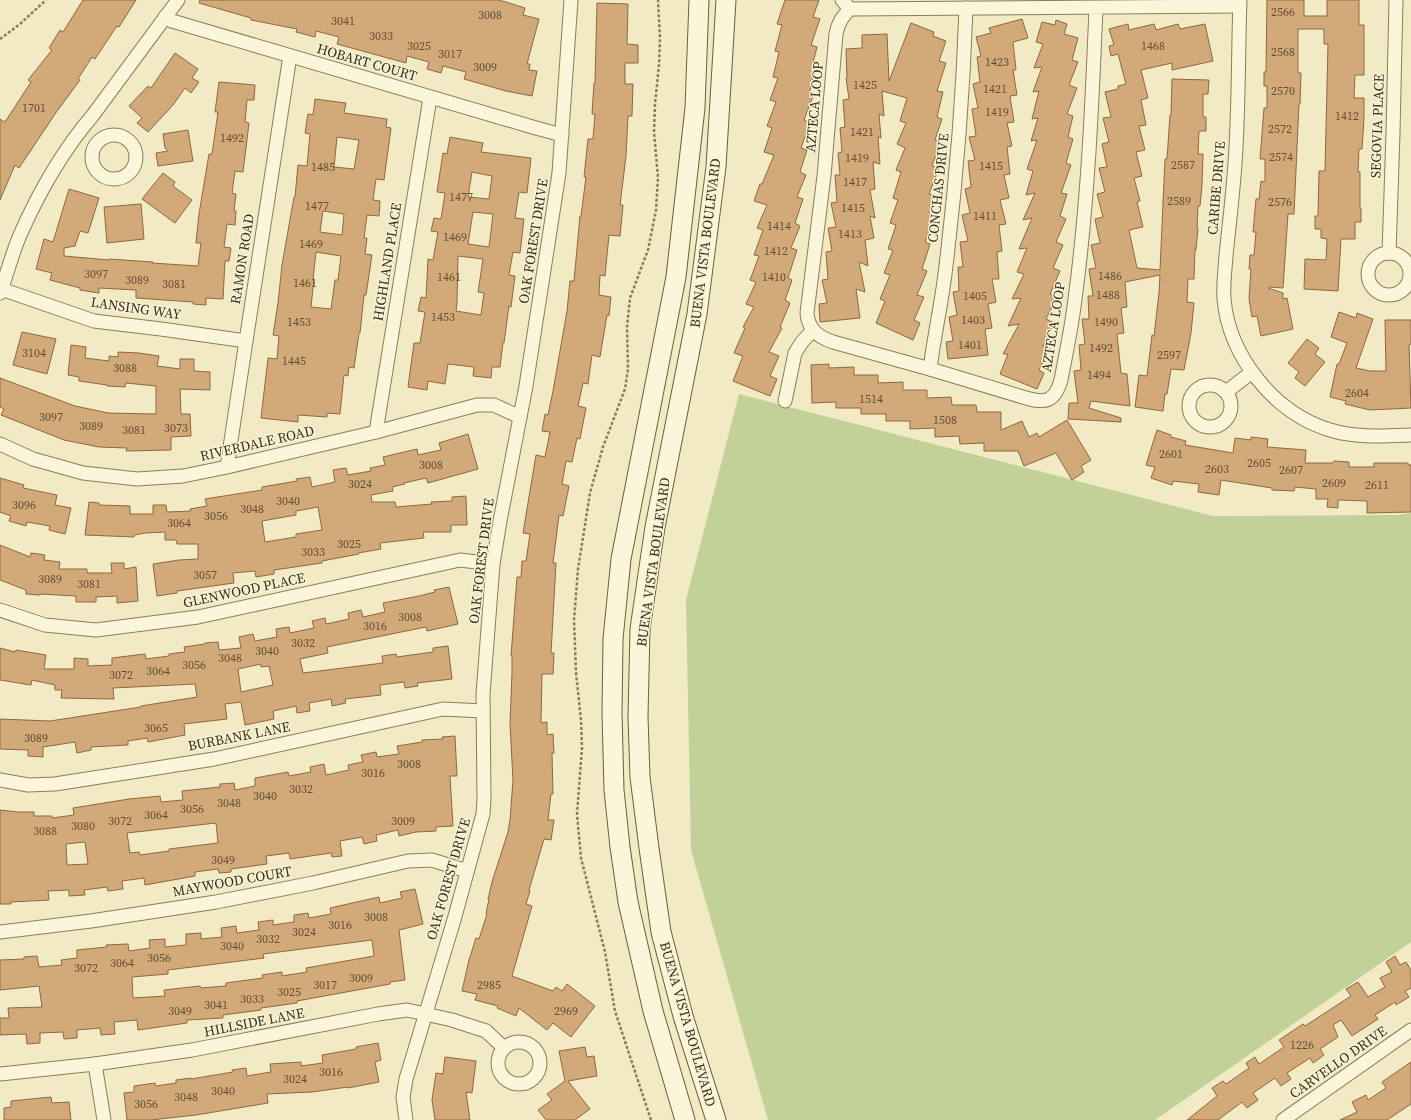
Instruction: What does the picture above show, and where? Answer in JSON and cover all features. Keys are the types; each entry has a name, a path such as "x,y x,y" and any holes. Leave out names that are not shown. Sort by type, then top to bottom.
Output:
{"main road":[{"name":"BUENA VISTA BOULEVARD","path":"685,1120 653,1011 628,902 614,790 612,713 613,639 621,559 676,277 695,108 698,0"},
{"name":"BUENA VISTA BOULEVARD","path":"716,1120 683,1016 661,932 640,777 638,717 641,621 655,527 697,314 716,167 726,0"}],"street":[{"path":"1,291 19,236 38,197 65,152 178,0"},
{"name":"OAK FOREST DRIVE","path":"406,1120 403,1097 406,1079 483,814 483,694 493,564 527,378 560,173 571,0"},
{"name":"SEGOVIA PLACE","path":"1389,253 1396,0"},
{"name":"AZTECA LOOP","path":"1096,8 1093,95 1085,209 1075,300 1058,391 1053,397 1046,401 1036,401 833,342 823,338 813,330 807,321 807,313 824,176 836,34 838,23 844,15 846,5 966,8 1096,8 1240,3"},
{"name":"CARIBE DRIVE","path":"1240,3 1238,110 1224,297 1227,320 1237,346 1252,372 1275,398 1301,418 1330,430 1356,435 1411,435"},
{"name":"CONCHAS DRIVE","path":"930,369 945,275 956,170 962,103 966,8"},
{"name":"HOBART COURT","path":"165,17 172,21 430,98 562,135"},
{"name":"RAMON ROAD","path":"228,467 290,56"},
{"name":"HIGHLAND PLACE","path":"376,432 430,98"},
{"path":"81,129 96,144"},
{"name":"LANSING WAY","path":"1,291 94,321 161,328 246,341"},
{"path":"785,401 795,352 813,330"},
{"path":"1226,392 1252,372"},
{"name":"RIVERDALE ROAD","path":"0,444 33,459 83,474 137,479 182,476 228,467 376,432 477,405 494,405 520,417"},
{"name":"GLENWOOD PLACE","path":"0,610 45,626 96,630 198,617 460,560 493,564"},
{"name":"BURBANK LANE","path":"0,780 28,785 55,784 214,759 443,709 483,711"},
{"name":"MAYWOOD COURT","path":"0,932 91,921 216,902 312,883 408,861 432,860 467,871"},
{"name":"HILLSIDE LANE","path":"0,1074 96,1064 192,1050 378,1014 407,1010 452,1020 486,1031 504,1048"},
{"name":"CARVELLO DRIVE","path":"1283,1120 1411,1030"},
{"path":"96,1064 104,1120"}],"path":[{"path":"0,39 20,24 46,0"}],"green space":[{"path":"739,394 1213,516 1398,515 1411,513 1411,942 1155,1120 768,1120 691,850 686,600"}],"building":[{"path":"83,0 136,0 119,27 117,26 95,59 92,57 78,79 80,80 19,168 15,165 0,200 0,119 5,122 31,82 28,80 52,50 49,48 60,30 63,32"},
{"path":"200,0 498,0 506,2 525,8 523,15 539,19 527,64 530,64 529,70 537,71 532,96 506,91 464,79 466,72 443,66 441,73 427,69 429,62 407,56 406,63 337,44 339,37 316,31 315,37 296,32 297,29 251,20 251,18 199,3"},
{"path":"785,0 819,0 813,17 820,19 811,45 817,47 812,67 815,68 809,95 813,96 804,120 810,123 801,148 807,150 800,172 806,175 797,197 803,199 795,223 800,226 791,248 797,250 788,278 792,280 785,300 790,303 780,327 782,328 769,352 779,356 770,376 777,379 770,396 733,381 743,356 734,353 745,328 743,327 754,307 746,304 756,282 750,280 759,256 754,255 763,230 757,228 767,205 754,201 760,184 762,184 774,155 764,152 772,128 767,126 776,102 770,100 778,78 773,77 779,52 775,51 782,25 777,24"},
{"path":"1267,0 1304,0 1304,16 1327,16 1327,0 1359,0 1359,25 1364,25 1364,75 1355,75 1354,98 1364,98 1364,119 1362,149 1359,149 1358,172 1360,172 1361,222 1355,222 1355,239 1341,239 1338,291 1304,289 1305,259 1326,260 1327,239 1321,238 1321,229 1315,229 1315,216 1318,216 1319,171 1325,171 1328,44 1324,44 1324,29 1298,29 1298,73 1301,73 1294,214 1288,214 1283,288 1268,288 1283,293 1283,299 1287,298 1293,329 1261,336 1257,316 1252,317 1249,299 1251,269 1249,269 1250,255 1254,255 1256,232 1253,232 1256,199 1259,199 1261,181 1265,182 1265,159 1260,159 1264,108 1267,108 1267,86 1264,86 1264,72 1266,72"},
{"path":"597,3 628,4 627,44 638,45 638,63 625,63 625,84 633,84 632,116 628,116 626,156 620,205 623,205 620,236 609,235 605,276 600,275 599,295 611,297 609,316 607,315 600,357 592,355 588,384 583,383 578,406 586,408 580,439 577,438 572,462 566,461 562,484 569,486 563,516 559,515 553,563 556,563 551,653 554,653 553,674 542,674 541,723 547,722 547,735 553,734 553,794 551,794 548,820 554,820 551,840 544,839 529,890 526,904 532,906 512,976 553,991 556,987 562,991 567,984 595,1006 571,1037 553,1023 547,1030 519,1008 516,1016 497,1008 498,1006 475,1000 477,994 462,991 476,938 479,939 487,914 488,899 492,882 508,832 510,820 513,780 510,724 512,673 511,656 517,577 521,577 522,561 526,561 530,534 523,533 536,455 545,457 550,432 542,431 545,414 548,415 553,391 567,311 570,281 574,281 580,216 586,177 584,177 588,139 593,139 595,114 592,114 595,83"},
{"path":"1022,19 1028,38 1013,42 1016,70 1013,70 1017,95 1010,96 1014,122 1007,123 1012,146 1007,147 1010,174 1004,175 1009,198 1000,200 1006,224 999,225 1002,251 997,252 999,279 992,279 996,302 988,304 992,328 985,329 988,355 948,359 946,342 953,341 949,317 957,315 953,292 959,291 958,267 963,267 960,242 968,241 962,215 970,213 965,189 971,187 968,161 975,160 969,137 976,136 972,109 978,108 973,84 980,82 977,57 981,56 976,37 991,33 989,28"},
{"path":"1056,20 1067,24 1064,34 1078,38 1072,60 1078,62 1069,85 1077,88 1067,114 1073,116 1068,137 1073,139 1066,163 1071,165 1061,193 1067,194 1060,216 1066,219 1056,242 1063,245 1053,268 1060,271 1050,294 1057,297 1046,319 1054,323 1043,346 1050,349 1039,370 1044,373 1037,389 1000,374 1008,354 1003,354 1019,324 1008,326 1021,298 1012,299 1024,274 1017,272 1027,248 1019,249 1032,218 1023,220 1035,193 1026,195 1033,171 1027,169 1037,140 1031,141 1038,118 1032,119 1039,91 1033,92 1042,67 1034,68 1043,44 1036,42 1042,22 1055,25"},
{"path":"911,23 934,32 933,36 946,41 939,61 946,63 937,91 943,92 937,117 942,119 935,140 941,142 932,166 939,168 929,194 935,195 929,217 933,219 925,242 930,244 922,269 927,271 917,295 924,297 914,320 920,323 913,340 876,323 885,301 880,299 890,275 884,273 893,250 888,249 896,225 890,223 898,200 893,198 901,172 896,170 905,148 897,144 906,123 900,121 907,98 882,91 884,116 879,114 881,138 878,137 880,164 873,162 875,189 870,190 875,218 870,216 874,238 865,240 868,266 859,262 865,292 856,289 860,318 820,322 819,304 827,303 822,280 828,279 826,252 832,251 828,228 836,227 831,203 837,202 835,175 840,175 838,153 842,152 840,128 845,127 843,100 849,99 846,78 846,49 862,48 862,35 887,34 889,81"},
{"path":"1128,24 1129,30 1154,24 1156,30 1178,24 1180,29 1205,24 1213,61 1172,70 1172,63 1141,70 1148,98 1141,100 1146,125 1139,126 1145,150 1136,152 1142,176 1134,178 1140,201 1137,202 1143,227 1129,230 1137,268 1160,270 1165,159 1167,159 1171,115 1172,79 1209,80 1208,94 1203,94 1203,117 1206,117 1206,131 1199,131 1198,154 1203,154 1202,185 1200,206 1198,206 1198,228 1196,250 1195,249 1194,279 1188,279 1187,302 1194,303 1191,333 1184,370 1171,369 1167,394 1165,394 1163,411 1135,407 1139,375 1147,376 1152,335 1154,336 1160,275 1125,282 1127,307 1121,308 1124,333 1117,334 1121,373 1127,374 1130,406 1091,401 1089,408 1121,418 1121,422 1068,419 1069,403 1078,403 1074,371 1081,370 1079,345 1085,344 1082,319 1089,319 1088,296 1093,296 1089,269 1096,268 1091,245 1100,243 1095,219 1103,217 1097,194 1105,192 1099,168 1107,167 1102,144 1109,142 1103,118 1111,117 1105,92 1118,89 1118,86 1126,84 1118,54 1111,56 1109,46 1114,45 1109,29"},
{"path":"175,53 198,69 192,78 199,82 191,93 185,88 173,105 148,132 137,123 142,118 129,106 148,86 151,88"},
{"path":"219,82 255,85 254,100 247,100 245,122 249,123 243,172 235,171 232,193 236,194 234,211 236,211 235,225 227,224 224,247 231,248 229,261 225,261 223,299 206,298 206,305 193,304 193,302 136,298 136,290 99,288 99,293 80,290 80,288 50,280 52,273 36,269 44,239 53,242 69,189 99,198 88,233 80,231 75,246 64,248 64,256 198,266 201,243 196,243 199,214 209,154 212,154 218,112 215,112"},
{"path":"315,99 346,103 344,113 387,119 386,127 391,128 384,180 376,179 373,200 380,201 379,216 367,215 364,238 367,238 365,254 372,255 366,295 364,295 354,368 349,367 348,376 344,375 340,414 327,413 327,417 298,415 298,422 261,418 268,358 277,359 279,336 273,335 282,265 295,197 298,165 307,166 310,134 305,133 308,114 313,115","holes":["337,137 359,140 354,169 334,167","323,211 344,214 342,235 320,232","316,252 341,256 338,280 335,280 331,309 311,307"]},
{"path":"188,130 193,161 158,166 156,153 168,151 165,148 163,134"},
{"path":"450,137 483,143 481,152 531,158 527,193 519,192 515,218 524,219 520,253 513,252 509,275 515,276 500,367 492,367 491,378 473,376 474,367 448,364 445,384 428,381 427,390 408,387 414,343 420,343 425,312 418,311 421,297 426,298 428,259 433,260 438,232 431,231 434,218 441,219 445,193 437,192 443,153 447,154","holes":["472,172 492,176 489,199 468,197","473,212 493,214 489,247 468,244","458,256 483,259 478,292 484,293 481,315 456,311"]},
{"path":"163,173 175,182 173,186 192,200 175,223 142,199"},
{"path":"141,204 144,239 107,243 104,207"},
{"path":"1339,312 1356,318 1357,313 1373,319 1356,368 1370,371 1386,371 1385,320 1411,320 1411,344 1409,345 1411,408 1370,410 1345,404 1346,401 1330,397 1337,364 1339,364 1347,343 1331,337"},
{"path":"22,332 56,339 47,374 13,365"},
{"path":"1307,339 1319,348 1315,354 1325,362 1305,386 1295,378 1299,372 1288,363"},
{"path":"71,345 86,347 85,358 109,361 109,356 118,357 118,352 139,353 159,356 157,366 180,369 180,359 194,359 194,371 210,372 210,390 180,389 181,414 190,414 191,436 171,437 171,450 126,451 127,448 99,447 64,440 1,415 4,409 0,407 0,378 75,406 108,413 156,414 156,386 126,383 125,387 107,386 79,381 79,377 68,375"},
{"path":"829,364 829,368 854,367 854,375 878,375 878,383 903,382 903,390 927,390 927,398 951,397 952,405 976,405 977,412 1001,412 1001,430 1022,421 1029,437 1037,433 1039,437 1067,420 1091,460 1081,466 1084,472 1072,480 1056,453 1024,466 1018,451 984,451 984,443 960,444 959,436 935,437 935,428 910,429 910,421 886,421 886,414 861,414 861,408 836,408 836,402 812,403 811,365"},
{"path":"1157,430 1171,435 1171,437 1186,441 1185,445 1233,453 1235,438 1251,440 1251,437 1268,439 1267,447 1306,450 1305,463 1333,463 1334,461 1349,462 1349,467 1374,467 1374,463 1408,463 1408,465 1411,465 1411,512 1367,513 1367,501 1338,500 1338,508 1327,507 1328,499 1316,499 1316,489 1295,487 1294,491 1272,490 1272,488 1221,480 1219,495 1198,492 1199,484 1173,481 1172,485 1151,478 1155,467 1146,465"},
{"path":"468,434 478,469 428,483 426,478 404,483 405,484 392,487 393,491 371,495 372,502 395,502 396,507 432,504 431,502 452,501 452,497 466,496 467,525 451,525 451,532 423,532 424,538 380,543 381,549 322,561 322,563 274,570 274,574 256,577 255,571 233,573 234,583 177,591 177,593 157,596 153,564 198,559 198,544 177,544 176,540 165,540 165,532 145,533 134,535 134,537 85,535 89,502 99,503 99,505 130,506 130,514 153,514 153,505 166,505 167,512 191,511 190,509 207,506 205,499 262,490 262,487 297,481 296,479 310,477 312,487 335,482 333,470 346,468 348,475 371,471 370,468 385,465 383,457 417,449 418,455 441,450 439,443","holes":["318,507 322,530 296,534 296,537 265,542 262,521 296,515 296,511"]},
{"path":"0,478 24,485 23,488 57,495 55,505 71,508 65,534 49,530 50,526 27,522 26,526 9,521 11,516 0,512"},
{"path":"0,545 30,557 31,553 45,555 44,560 60,562 59,569 87,569 87,573 112,573 111,563 124,563 124,569 136,567 138,601 117,603 117,596 96,597 96,602 76,602 76,596 26,594 26,590 0,580"},
{"path":"449,587 458,624 427,631 426,627 327,647 328,653 300,659 303,673 383,663 382,656 396,654 397,657 433,652 433,648 448,646 452,679 417,683 418,686 405,688 404,682 380,685 381,695 345,699 346,703 332,706 331,699 309,703 310,711 297,713 296,706 273,711 274,719 245,725 241,702 225,704 227,719 184,724 185,735 148,742 147,738 128,741 128,745 91,747 91,750 77,753 75,742 43,747 43,757 28,756 28,750 0,749 0,719 50,721 197,697 195,684 113,688 114,699 61,698 62,690 55,690 55,685 32,680 31,685 0,680 0,648 15,652 16,650 46,655 44,669 74,669 74,658 88,659 88,666 112,665 112,658 145,654 146,659 169,656 169,654 185,652 184,647 205,643 218,642 219,650 241,648 239,637 253,634 255,641 277,637 276,629 289,627 290,633 314,628 312,621 325,618 326,624 349,619 348,613 361,610 363,617 385,612 383,603 435,592 434,590","holes":["261,664 261,667 269,666 273,685 241,692 238,669"]},
{"path":"455,736 457,776 450,776 453,826 436,827 436,831 416,832 399,836 398,830 376,835 377,841 364,844 362,837 340,841 342,856 332,857 331,853 290,859 289,853 266,856 267,864 231,869 231,872 219,873 218,869 195,872 195,876 145,885 144,878 122,881 123,889 108,891 107,887 84,890 85,895 69,896 69,890 48,891 49,900 0,904 0,810 34,812 34,816 52,816 52,818 74,815 73,808 129,799 160,796 161,802 183,800 182,791 220,787 220,784 234,783 235,790 255,786 255,778 288,772 289,776 311,772 310,767 324,764 326,775 349,770 348,765 363,762 361,755 376,752 377,757 399,754 397,746 422,742 422,740 443,739 442,737","holes":["216,823 218,843 169,849 169,851 140,855 139,852 130,853 127,833","85,842 88,864 67,865 66,844"]},
{"path":"415,889 423,924 399,930 405,980 297,1001 297,1003 261,1008 261,1010 223,1015 223,1018 187,1020 187,1023 138,1030 137,1020 114,1022 115,1034 101,1035 100,1028 77,1030 77,1038 64,1039 63,1032 40,1033 40,1043 27,1044 26,1034 0,1035 0,1018 9,1018 8,1008 42,1007 39,986 0,990 0,960 24,959 24,957 37,956 39,967 62,965 61,960 77,958 77,950 107,947 106,945 128,944 129,951 150,948 149,940 165,939 165,947 186,945 186,934 201,933 201,939 222,937 221,928 236,926 237,933 259,930 258,922 273,920 273,925 294,922 294,915 308,913 309,918 331,914 330,908 379,897 380,903 402,898 400,892","holes":["372,940 374,956 306,968 307,972 282,976 282,972 262,975 263,978 226,983 226,986 201,988 200,986 164,990 165,996 133,998 132,977 168,974 168,970 264,958 263,954"]},
{"path":"1395,956 1400,965 1406,962 1411,970 1411,988 1405,991 1409,997 1396,1005 1395,1002 1375,1015 1378,1019 1352,1036 1341,1020 1333,1025 1338,1037 1320,1049 1324,1055 1313,1063 1310,1058 1287,1073 1291,1079 1281,1086 1275,1078 1253,1093 1258,1100 1247,1108 1242,1102 1218,1120 1187,1120 1217,1096 1212,1088 1223,1081 1226,1084 1249,1068 1246,1063 1255,1057 1259,1064 1284,1047 1279,1040 1303,1024 1305,1026 1351,996 1346,989 1358,982 1368,997 1385,987 1380,978 1392,972 1386,962"},
{"path":"378,1043 381,1060 375,1062 379,1082 348,1088 312,1092 267,1094 268,1103 196,1115 151,1120 127,1120 124,1093 134,1092 134,1086 155,1083 156,1086 176,1083 176,1080 233,1072 232,1070 246,1068 247,1076 271,1072 270,1064 301,1062 301,1066 323,1063 322,1055 356,1049 356,1047"},
{"path":"585,1047 587,1057 594,1056 597,1076 568,1081 590,1109 575,1120 546,1120 538,1110 552,1100 547,1094 565,1081 559,1051"},
{"path":"445,1057 476,1061 472,1093 466,1092 470,1120 435,1120 432,1100 436,1073 443,1074"},
{"path":"1411,1062 1411,1104 1387,1120 1340,1120 1357,1112 1352,1102 1366,1095 1368,1100 1386,1088 1382,1082"},
{"path":"51,1097 52,1103 69,1102 71,1120 4,1120 4,1108 11,1107 11,1101"}]}
